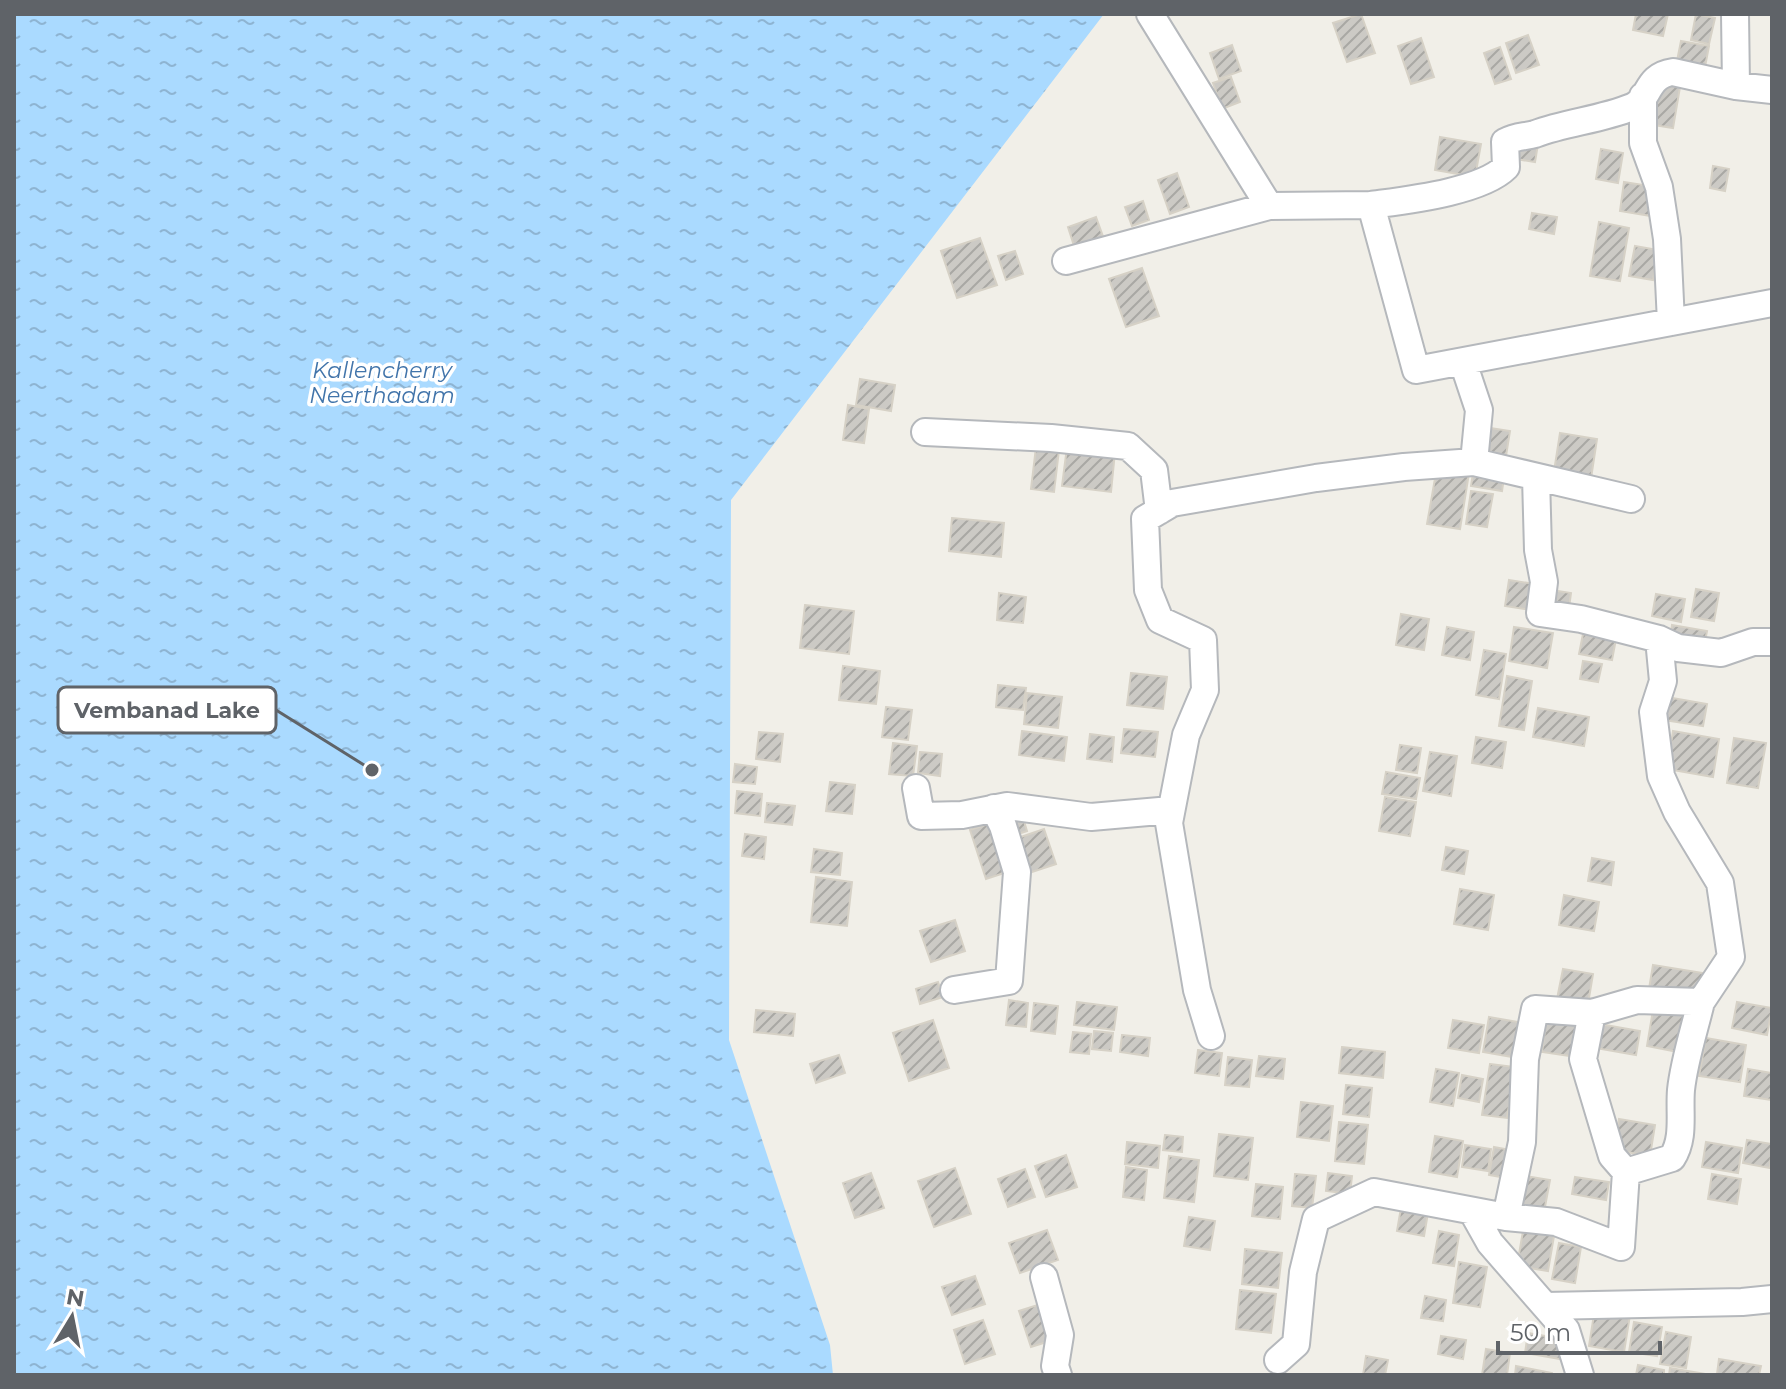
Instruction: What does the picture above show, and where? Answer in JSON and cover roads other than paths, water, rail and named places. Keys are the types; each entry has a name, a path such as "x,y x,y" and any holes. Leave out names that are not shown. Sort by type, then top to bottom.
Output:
{"street":[{"path":"1150,14 1269,206"},
{"path":"1735,14 1736,86"},
{"path":"1066,261 1269,206 1371,205 1428,197 1485,180 1506,167 1505,142 1515,136 1602,118 1638,103 1656,78 1663,74 1673,72 1736,86 1772,90"},
{"path":"1643,96 1643,143 1659,187 1667,239 1671,322"},
{"path":"1371,205 1416,370 1772,303"},
{"path":"1463,362 1479,410 1474,462"},
{"path":"925,432 1051,438 1128,446 1154,470 1159,511"},
{"path":"1211,1036 1197,990 1169,823 1186,735 1205,690 1203,640 1160,620 1148,590 1145,519 1172,503 1316,478 1474,462 1631,499"},
{"path":"1536,477 1538,550 1544,582 1540,613 1581,619 1659,639 1678,648 1721,653 1753,642 1772,642"},
{"path":"1626,1172 1672,1158 1677,1150 1681,1087 1701,1002 1731,957 1720,883 1677,812 1661,776 1653,712 1663,681 1659,639"},
{"path":"916,788 921,816 962,815 1007,806 1091,817 1171,810"},
{"path":"954,990 1009,981 1017,872 994,808"},
{"path":"1506,1217 1522,1142 1525,1059 1535,1009 1592,1013 1637,1000 1701,1002"},
{"path":"1278,1360 1296,1344 1303,1272 1316,1219 1374,1192 1506,1217 1556,1222 1621,1247 1626,1172 1612,1156 1583,1059 1592,1013"},
{"path":"1472,1211 1490,1243 1566,1330 1580,1375"},
{"path":"1044,1277 1060,1335 1055,1366 1058,1375"},
{"path":"1545,1306 1772,1299"}],"water":[{"name":"Kallencherry Neerthadam","path":"14,14 1104,14 731,500 729,1040 830,1345 833,1375 14,1375"}],"place":[{"name":"Vembanad Lake","path":"372,770"}]}
